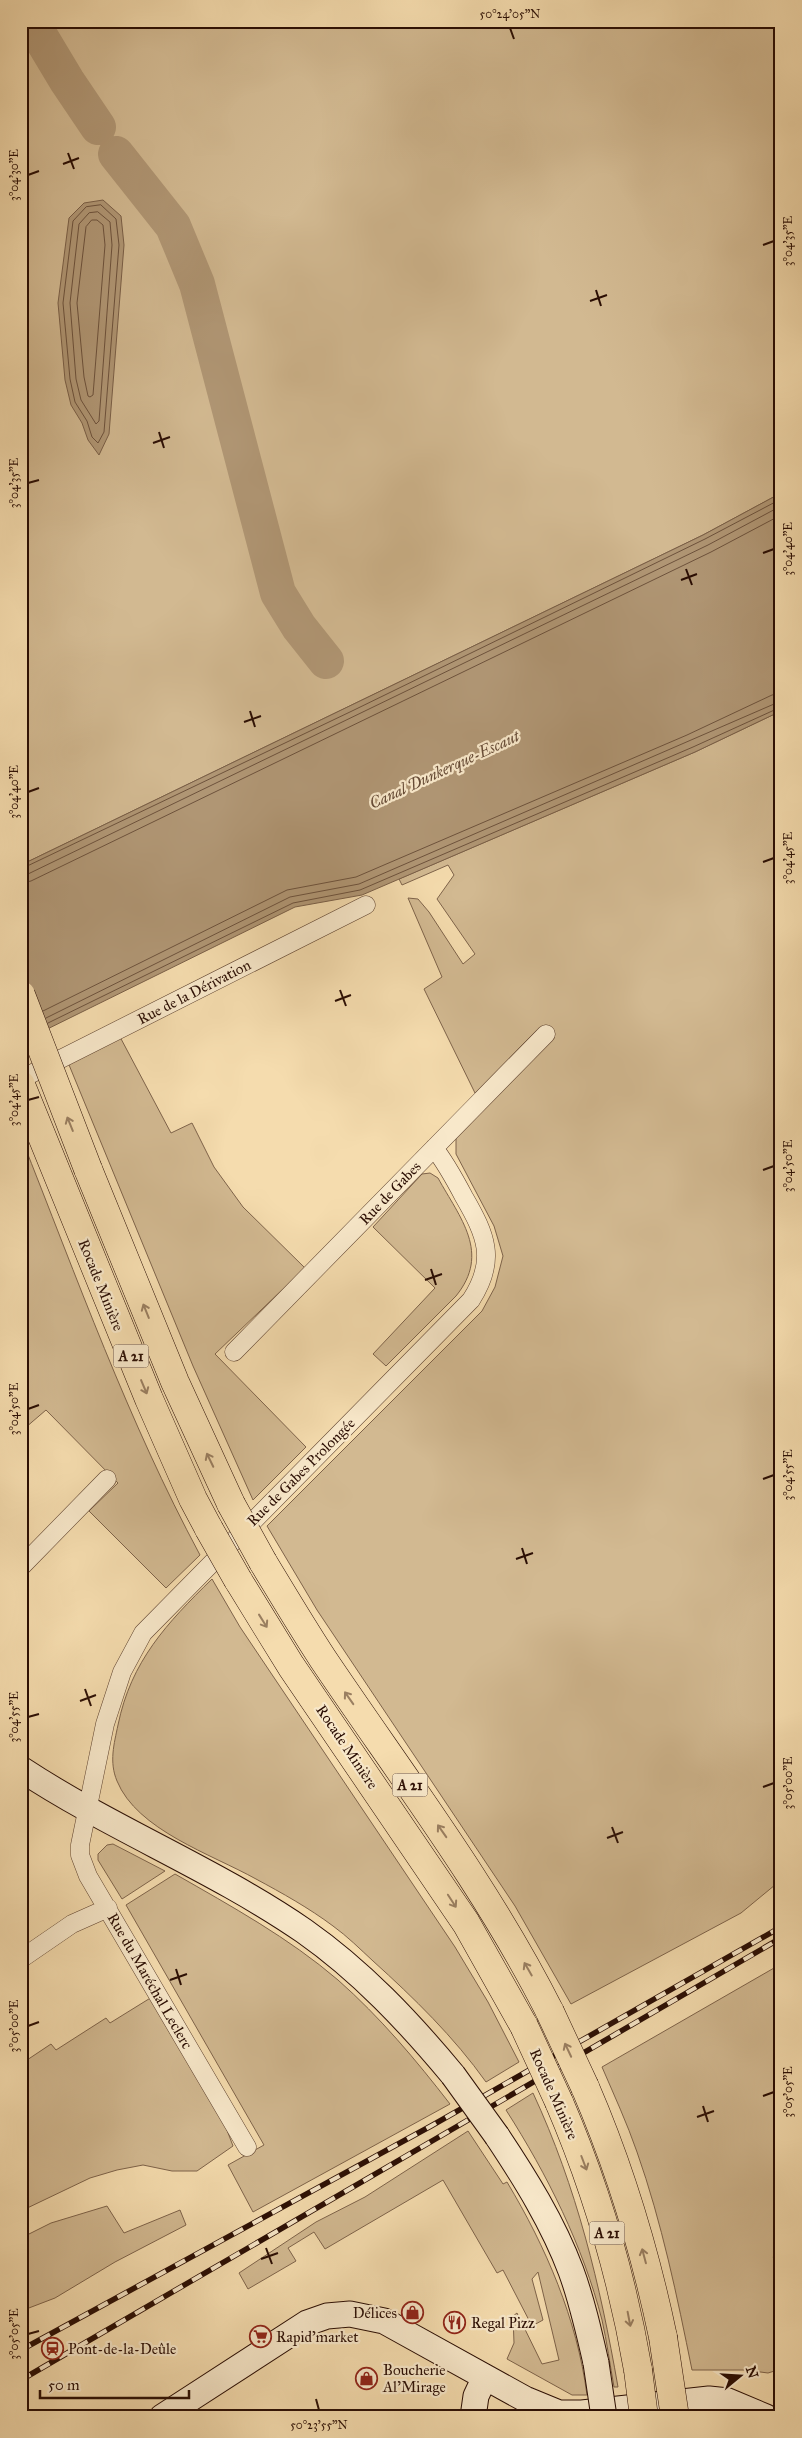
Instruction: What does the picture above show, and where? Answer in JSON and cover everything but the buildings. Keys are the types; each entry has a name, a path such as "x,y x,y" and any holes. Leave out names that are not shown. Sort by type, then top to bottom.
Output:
{"highway":[{"name":"Rocade Minière","path":"21,995 88,1169 175,1382 231,1504 263,1562 322,1657 464,1864 529,1971 585,2087 628,2198 650,2278 663,2337 675,2417"},
{"name":"Rocade Minière","path":"21,1084 149,1399 193,1498 209,1529 238,1580 292,1666 466,1923 524,2026 582,2157 604,2223 625,2300 638,2370 644,2417"}],"main road":[{"path":"21,1768 87,1808 265,1906 341,1959 393,2006 453,2075 497,2136 532,2193 565,2257 583,2308 596,2363 604,2417"},
{"path":"176,2413 307,2323 327,2316 350,2314 396,2326 485,2377 518,2408 549,2410 569,2414 719,2399 740,2405 766,2417"},
{"path":"472,2417 476,2396 485,2377"}],"street":[{"name":"Rue de la Dérivation","path":"21,1079 366,905"},
{"name":"Rue de Gabes","path":"234,1352 546,1034"},
{"name":"Rue de Gabes Prolongée","path":"87,1808 105,1724 116,1686 129,1657 143,1633 471,1300 482,1283 486,1268 484,1237 474,1214 434,1148"},
{"path":"21,1567 107,1479"},
{"name":"Rue du Maréchal Leclerc","path":"87,1808 80,1855 88,1876 247,2147"},
{"path":"21,1959 72,1924 108,1908"}],"shaded area":[{"path":"21,21 781,21 781,493 703,535 21,865"},
{"path":"781,711 781,1880 741,1913 571,2004 515,1906 317,1610 267,1526 482,1311 495,1287 503,1256 494,1226 456,1154 456,1136 549,1043 537,1030 475,1093 424,989 442,977 408,898 418,899 429,912 463,964 475,954 437,899 454,875 448,865 402,885 399,879 695,752"},
{"path":"119,1035 171,1133 192,1123 214,1167 243,1207 305,1268 215,1354 306,1447 253,1500 193,1366 67,1060"},
{"path":"21,1137 126,1401 200,1555 166,1588 89,1511 118,1483 46,1410 25,1428 21,1422"},
{"path":"430,1173 438,1178 463,1222 471,1250 471,1265 466,1280 456,1296 386,1366 373,1354 435,1288 373,1227 422,1174"},
{"path":"212,1579 240,1627 455,1947 488,2002 519,2062 486,2082 461,2049 433,2018 343,1934 285,1895 177,1839 158,1827 127,1798 117,1781 113,1767 114,1746 124,1702 132,1681 142,1662 166,1628"},
{"path":"113,1844 165,1871 122,1899 98,1860 98,1854 107,1845"},
{"path":"175,1874 280,1936 338,1980 397,2039 450,2104 253,2212 228,2165 264,2145 126,1905"},
{"path":"781,1964 781,2248 773,2257 781,2268 781,2369 768,2373 745,2370 692,2370 675,2287 646,2179 633,2141 602,2067"},
{"path":"152,1997 222,2117 233,2146 197,2171 172,2171 143,2165 117,2170 90,2178 21,2211 21,2064 51,2044 56,2050 106,2018 110,2023"},
{"path":"533,2093 562,2165 585,2237 595,2274 618,2387 614,2387 602,2320 585,2265 562,2211 536,2159 506,2110"},
{"path":"468,2131 503,2184 507,2182 547,2258 568,2311 576,2339 587,2395 572,2395 507,2359 514,2343 513,2316 517,2313 542,2364 559,2360 538,2272 532,2279 543,2320 532,2326 503,2270 497,2273 443,2180 325,2249 314,2232 288,2248 296,2261 248,2289 239,2273 316,2222 365,2197"},
{"path":"107,2206 124,2233 180,2210 186,2225 115,2262 55,2298 21,2311 21,2238 51,2223"}],"water":[{"path":"103,200 121,216 124,245 109,434 99,455 88,440 82,423 71,405 65,380 58,303 69,218 84,203"},
{"name":"Canal Dunkerque-Escaut","path":"781,493 781,711 695,752 362,895 295,907 21,1042 21,865 703,535"}],"waterway":[{"path":"31,21 67,81 98,127"},
{"path":"116,154 173,226 197,284 278,593 299,627 326,661"}],"railway":[{"path":"21,2350 431,2126 781,1927"},
{"path":"21,2380 781,1938"}],"place":[{"name":"Délices","path":"413,2313"},
{"name":"Regal Pizz","path":"455,2323"},
{"name":"Rapid’market","path":"260,2337"},
{"name":"Pont-de-la-Deûle","path":"52,2349"},
{"name":"Boucherie Al'Mirage","path":"367,2379"}]}
